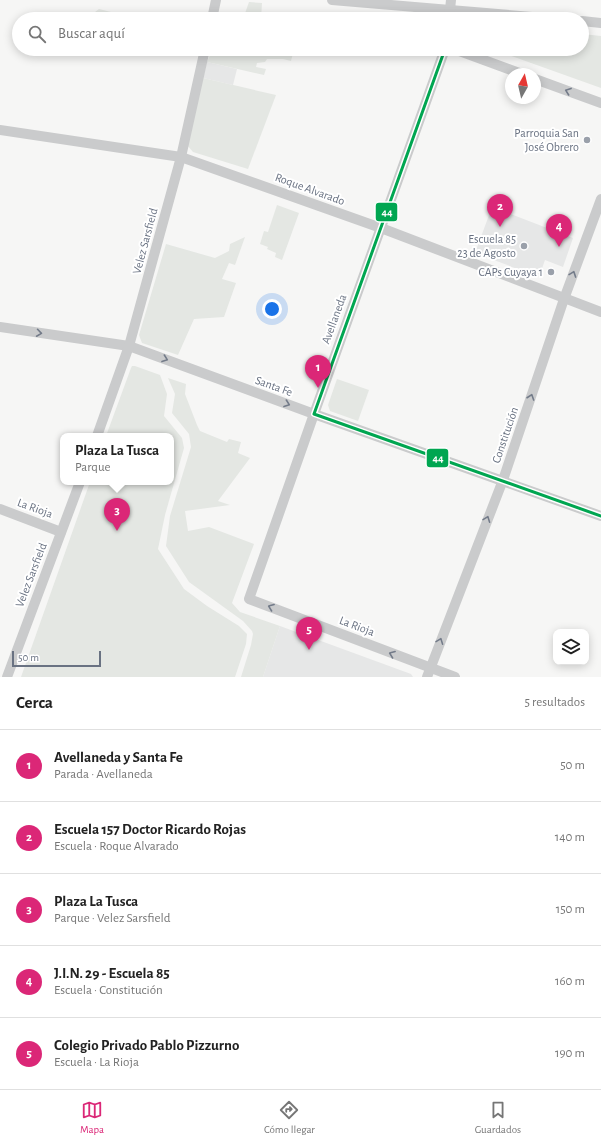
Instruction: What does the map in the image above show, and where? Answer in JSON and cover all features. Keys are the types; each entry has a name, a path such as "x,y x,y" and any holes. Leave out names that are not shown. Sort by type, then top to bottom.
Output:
{"street":[{"path":"213,12 216,0"},
{"path":"332,0 426,12"},
{"path":"450,12 451,0"},
{"path":"589,22 601,23"},
{"name":"Velez Sarsfield","path":"97,433 130,346 181,157 203,56"},
{"name":"Avellaneda","path":"249,599 442,56"},
{"path":"473,56 506,68"},
{"path":"541,81 601,103"},
{"name":"Roque Alvarado","path":"0,130 181,157 381,228 601,312"},
{"name":"Constitución","path":"428,673 503,480 564,299 601,199"},
{"name":"Santa Fe","path":"0,327 130,346 314,414 601,516"},
{"name":"Velez Sarsfield","path":"7,677 79,485"},
{"name":"La Rioja","path":"0,509 62,532"},
{"name":"La Rioja","path":"249,599 428,673 455,677"}],"shaded area":[{"path":"249,2 262,3 261,12 245,12"},
{"path":"99,9 111,12 95,12"},
{"path":"589,35 601,36 601,88 512,56 589,56"},
{"path":"210,56 292,56 291,61 283,59 267,59 265,62 257,63 256,67 266,69 264,75 207,62"},
{"path":"207,62 237,69 233,85 203,78"},
{"path":"203,78 276,95 248,169 193,152 187,145"},
{"path":"277,205 299,213 282,260 275,257 276,253 267,249 268,247 260,244 264,231 268,232"},
{"name":"Escuela 85 23 de Agosto","path":"492,207 573,238 563,267 545,260 539,277 475,253"},
{"path":"245,237 235,265 229,263 222,279 236,283 224,317 194,319 178,355 142,343 139,335 166,244 215,258 229,251 230,244"},
{"path":"132,366 160,375 167,394 164,416 182,438 184,448 174,483 174,433 107,433"},
{"path":"168,378 186,384 185,394 200,431 227,442 229,439 241,442 238,453 250,458 218,501 230,505 185,511 188,531 209,527 254,544 232,603 240,612 280,626 263,677 241,677 251,645 253,634 252,631 243,621 189,582 166,546 170,516 191,447 189,434 172,413 175,394"},
{"path":"337,379 369,390 358,421 330,411 328,405"},
{"path":"89,485 174,485 165,515 158,549 184,589 207,606 239,626 247,634 246,644 235,677 21,677"},
{"path":"280,626 411,674 413,677 263,677"}],"transit line":[{"name":"44","path":"442,56 314,414 601,516"}],"place":[{"name":"Parroquia San José Obrero","path":"587,140"},
{"name":"Escuela 157 Doctor Ricardo Rojas","path":"500,227"},
{"name":"Escuela 85 23 de Agosto","path":"524,246"},
{"name":"J.I.N. 29 - Escuela 85","path":"559,247"},
{"name":"CAPs Cuyaya 1","path":"551,272"},
{"name":"Avellaneda y Santa Fe","path":"318,388"},
{"name":"Plaza La Tusca","path":"117,531"},
{"name":"Colegio Privado Pablo Pizzurno","path":"309,650"}]}
